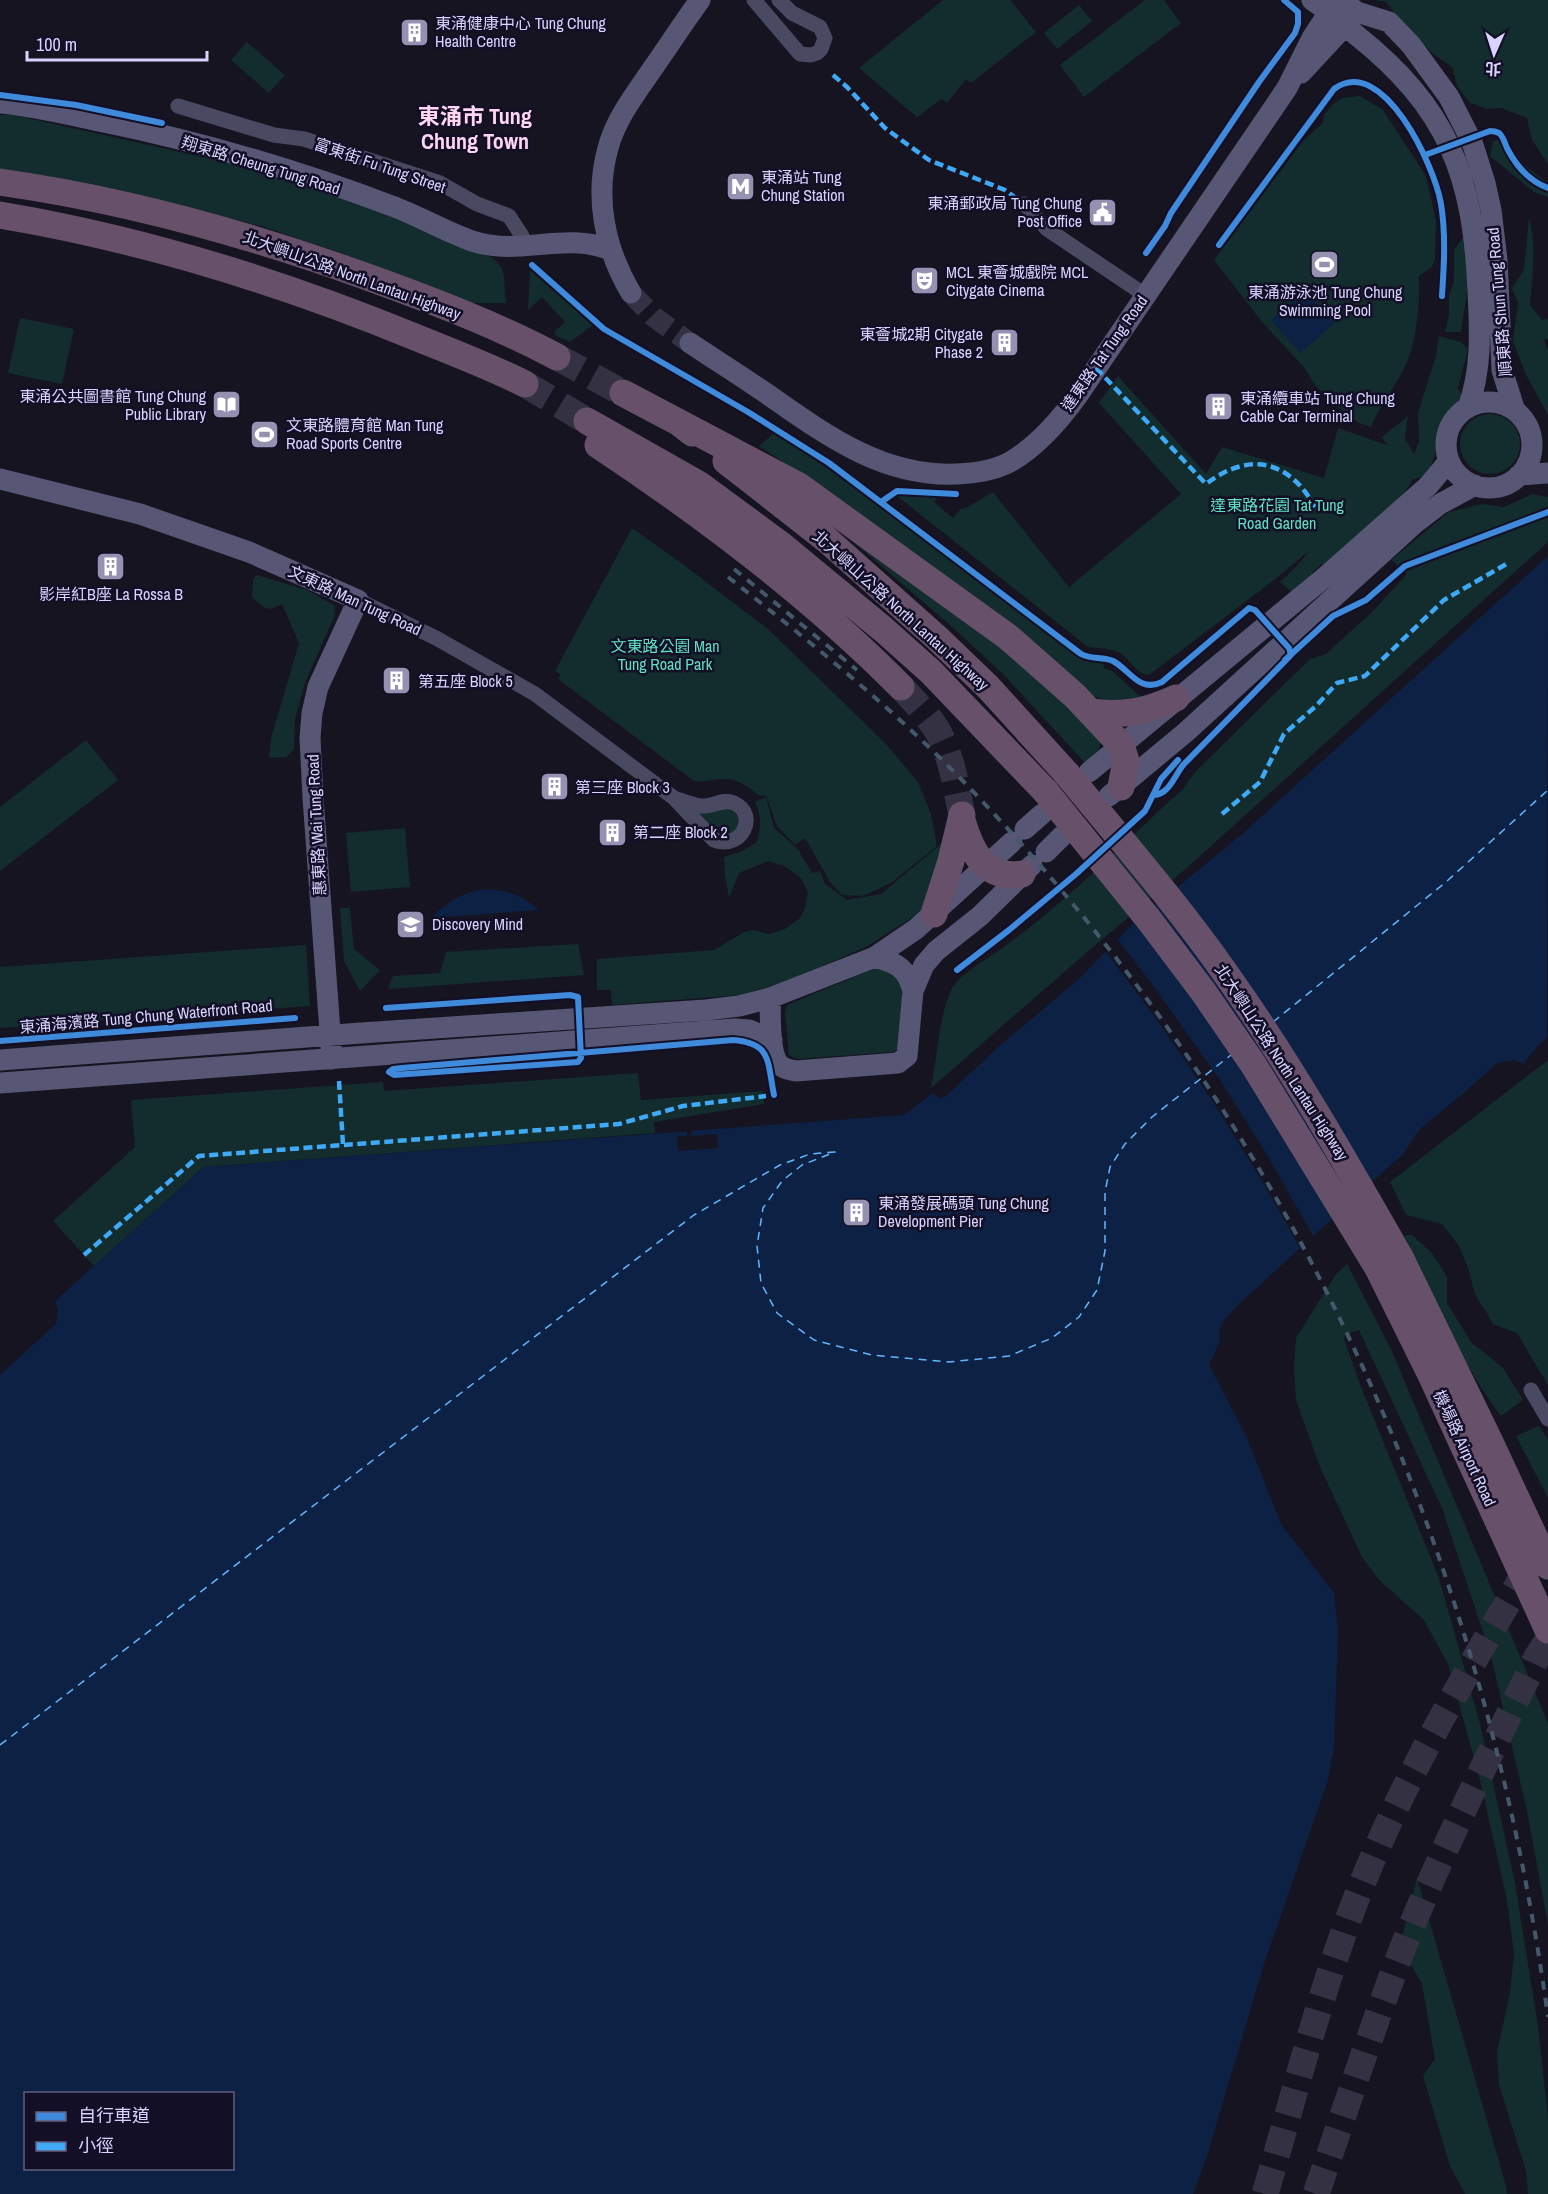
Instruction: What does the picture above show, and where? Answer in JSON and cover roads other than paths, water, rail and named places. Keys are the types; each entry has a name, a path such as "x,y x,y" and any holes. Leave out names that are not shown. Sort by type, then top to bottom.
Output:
{"highway":[{"name":"北大嶼山公路 North Lantau Highway","path":"0,182 74,194 144,209 243,235 400,289 512,333 557,357"},
{"name":"北大嶼山公路 North Lantau Highway","path":"0,215 139,244 238,272 321,299 461,356 520,387"},
{"name":"北大嶼山公路 North Lantau Highway","path":"623,393 678,422 827,540 937,638 1078,773 1225,973 1278,1050 1336,1144 1389,1262"},
{"path":"678,422 812,495 1008,637 1090,712 1121,745 1126,760 1115,791"},
{"name":"北大嶼山公路 North Lantau Highway","path":"901,687 862,650 784,584 581,425 700,485 773,538 931,672 1149,921 1202,990 1253,1064 1311,1161 1389,1262"},
{"path":"1090,712 1128,714 1176,698"},
{"path":"934,914 962,818 971,848 986,866 1004,874 1033,863"},
{"name":"機場路 Airport Road","path":"1389,1262 1548,1566"},
{"name":"機場路 Airport Road","path":"1389,1262 1432,1377 1548,1630"}],"main road":[{"path":"632,293 611,250 606,233 603,174 612,136 630,102 700,0"},
{"name":"達東路 Tat Tung Road","path":"690,343 829,436 862,455 896,468 913,472 951,474 986,471 1009,462 1041,438 1071,405 1287,88 1337,8"},
{"name":"順東路 Shun Tung Road","path":"1337,8 1418,94 1443,132 1462,179 1475,241 1479,309 1479,365 1476,386 1468,408"},
{"name":"順東路 Shun Tung Road","path":"1337,8 1389,22 1412,45 1449,97 1472,142 1491,210 1497,261 1502,370 1515,411"},
{"name":"翔東路 Cheung Tung Road","path":"0,103 140,129 246,157 393,206 471,241 500,248 516,248"},
{"path":"551,243 587,231 598,217 603,205"},
{"path":"516,248 551,243 591,243 611,250"},
{"path":"1548,447 1529,429 1515,411 1492,402 1484,402 1468,408 1456,417 1449,431 1446,446 1449,461 1460,476 1475,485 1501,486 1520,475 1548,473"},
{"path":"1520,475 1530,458 1532,439 1529,429"},
{"path":"1078,773 1121,745 1325,577 1428,486 1449,461"},
{"name":"文東路 Man Tung Road","path":"0,479 140,514 249,552 358,600"},
{"path":"1115,791 1186,732 1414,524 1440,504 1475,485"},
{"name":"惠東路 Wai Tung Road","path":"332,1059 310,738 312,713 318,687 358,600"},
{"name":"東涌海濱路 Tung Chung Waterfront Road","path":"0,1060 739,1006 770,998 874,957 897,943 934,914 1019,835 1044,803"},
{"path":"770,998 772,1040 777,1062 789,1070 898,1063 907,1056 913,991 918,976 929,957 980,916 1062,836"},
{"path":"874,957 890,961 901,968 909,976 913,991"},
{"path":"0,1083 735,1029 749,1030 772,1040"}],"street":[{"path":"754,0 795,50 805,55 817,53 824,44 825,38 821,28 816,23 792,14 779,0"},
{"name":"富東街 Fu Tung Street","path":"178,106 274,135 304,139 440,183 469,200 509,216 522,236 516,248"},
{"path":"1024,204 1047,229 1145,295"},
{"name":"文東路 Man Tung Road","path":"358,600 472,657 535,694 674,798"},
{"path":"1531,1390 1548,1419"}],"water":[{"path":"1305,290 1335,323 1300,353 1271,320"},
{"path":"1548,556 1547,1037 1524,1064 1514,1060 1497,1063 1420,1129 1404,1153 1236,1307 1221,1327 1220,1341 1209,1365 1247,1438 1281,1524 1334,1593 1338,1631 1334,1748 1328,1780 1264,1964 1207,2156 1193,2194 0,2194 0,1375 56,1324 58,1310 55,1301 204,1167 904,1115 933,1093 939,1098 945,1097 997,1048 1079,979 1135,922 1241,835"},
{"path":"485,889 514,894 539,910 431,918 455,899"}],"tunnel":[{"path":"631,293 654,317 690,343"},
{"path":"557,357 623,393"},
{"path":"525,384 587,421"},
{"path":"901,687 929,718 942,740 953,772 962,815"},
{"path":"1265,2194 1328,1979 1342,1936 1375,1853 1435,1730 1548,1533"},
{"path":"1316,2194 1381,2007 1419,1908 1485,1764 1537,1657 1548,1640"}],"railway":[{"path":"734,569 857,670"},
{"path":"728,577 848,674 906,725 961,779 1079,912 1184,1051 1276,1198 1355,1350 1422,1509 1476,1673 1518,1843 1548,2017"}],"place":[{"name":"東涌健康中心 Tung Chung Health Centre","path":"414,32"},
{"name":"東涌站 Tung Chung Station","path":"740,186"},
{"name":"東涌郵政局 Tung Chung Post Office","path":"1103,212"},
{"name":"東涌游泳池 Tung Chung Swimming Pool","path":"1325,264"},
{"name":"MCL 東薈城戲院 MCL Citygate Cinema","path":"925,281"},
{"name":"東薈城2期 Citygate Phase 2","path":"1004,343"},
{"name":"東涌公共圖書館 Tung Chung Public Library","path":"227,405"},
{"name":"東涌纜車站 Tung Chung Cable Car Terminal","path":"1219,407"},
{"name":"文東路體育館 Man Tung Road Sports Centre","path":"265,434"},
{"name":"影岸紅B座 La Rossa B","path":"111,566"},
{"name":"第五座 Block 5","path":"397,681"},
{"name":"第三座 Block 3","path":"554,787"},
{"name":"第二座 Block 2","path":"612,832"},
{"name":"Discovery Mind","path":"411,924"},
{"name":"東涌發展碼頭 Tung Chung Development Pier","path":"857,1212"}],"district":[{"name":"東涌市 Tung Chung Town","path":"475,128"}],"park label":[{"name":"達東路花園 Tat Tung Road Garden","path":"1277,514"},
{"name":"文東路公園 Man Tung Road Park","path":"665,655"}]}
